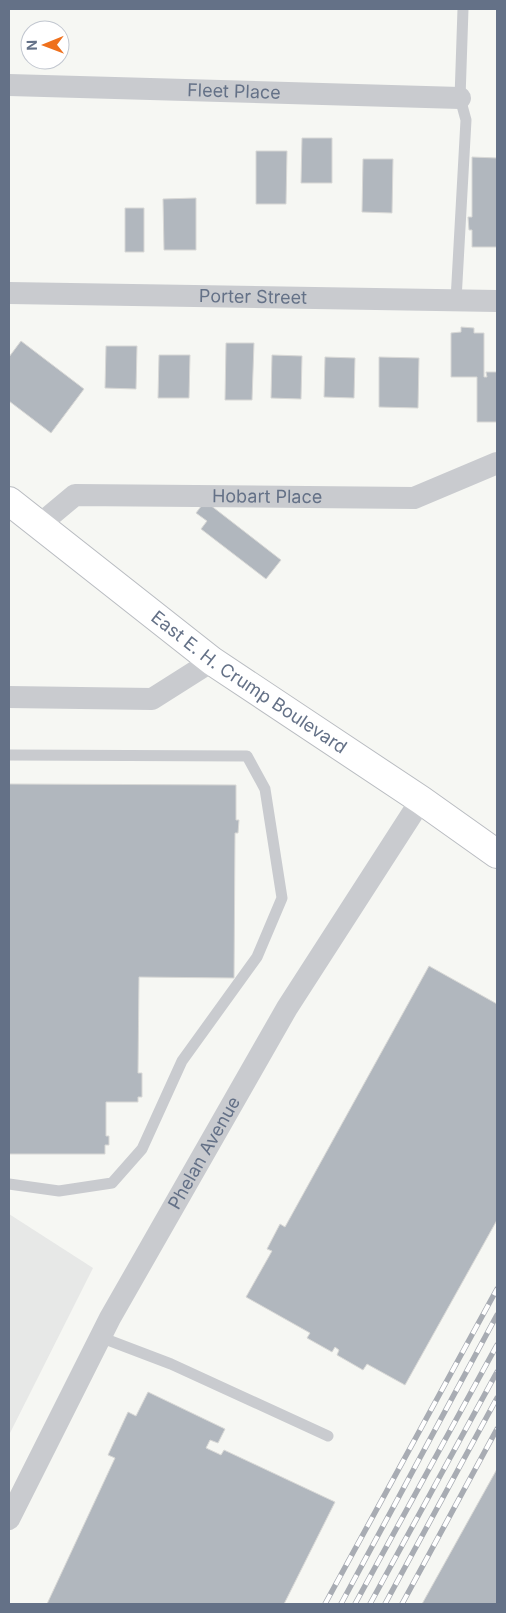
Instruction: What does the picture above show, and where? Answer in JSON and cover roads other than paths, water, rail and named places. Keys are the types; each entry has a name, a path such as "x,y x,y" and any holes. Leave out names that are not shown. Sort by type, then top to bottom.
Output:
{"main road":[{"name":"East E. H. Crump Boulevard","path":"9,501 212,661 421,800 497,854"}],"street":[{"name":"Fleet Place","path":"9,85 460,98"},
{"name":"Porter Street","path":"9,293 497,300"},
{"name":"Hobart Place","path":"39,525 75,495 414,498 497,463"},
{"path":"9,697 152,699 212,661"},
{"name":"Phelan Avenue","path":"9,1519 100,1337 287,1008 421,800"}],"lane":[{"path":"456,300 466,120 460,98 462,9"},
{"path":"9,755 247,756 265,789 282,898 257,957 182,1061 142,1149 112,1183 59,1191 9,1184"},
{"path":"100,1337 171,1364 328,1436"}],"railway":[{"path":"325,1604 497,1289"},
{"path":"341,1604 497,1315"},
{"path":"355,1604 497,1345"},
{"path":"370,1604 497,1372"},
{"path":"385,1604 497,1398"},
{"path":"402,1604 497,1429"}]}
